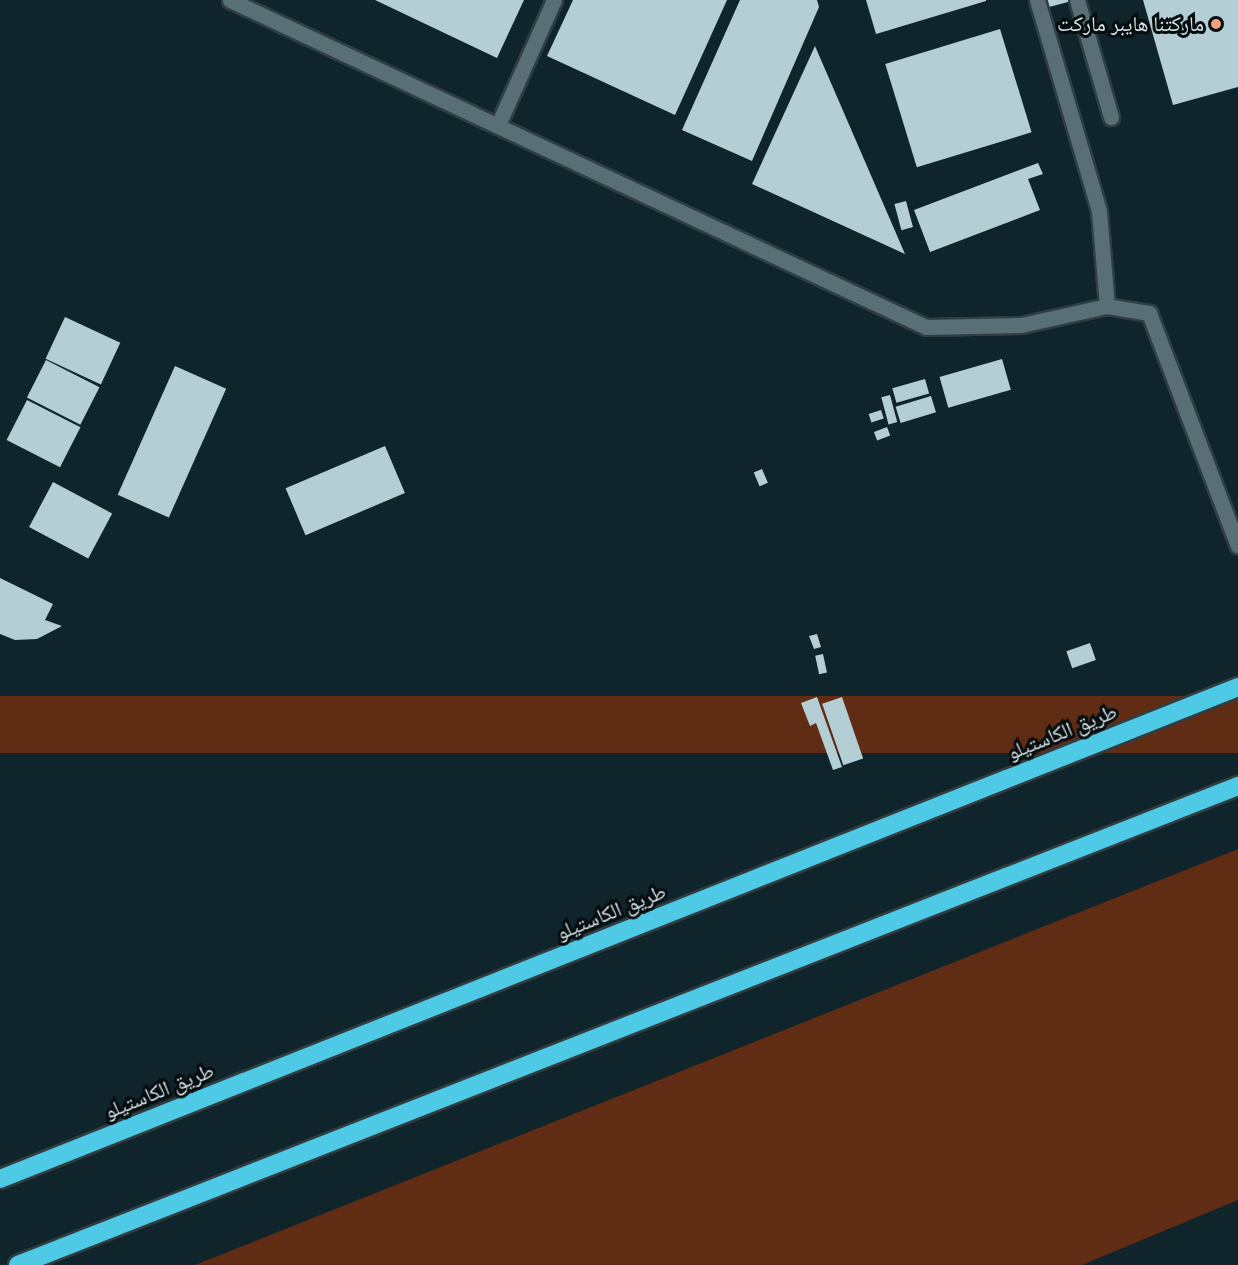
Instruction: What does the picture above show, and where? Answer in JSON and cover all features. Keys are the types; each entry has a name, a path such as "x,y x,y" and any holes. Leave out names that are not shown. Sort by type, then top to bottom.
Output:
{"highway":[{"name":"طريق الكاستيلو","path":"0,1179 1238,687"},
{"path":"18,1265 1238,786"}],"street":[{"path":"230,0 926,327 1021,325 1107,306 1149,312 1238,546"},
{"path":"498,124 554,0"},
{"path":"1037,0 1099,211 1107,306"},
{"path":"1077,0 1111,117"}],"shaded area":[{"path":"0,696 1238,696 1238,753 0,753"},
{"path":"1238,849 1238,1200 1082,1265 195,1265"}],"building":[{"path":"375,0 524,0 497,58"},
{"path":"573,0 727,0 675,115 547,56"},
{"path":"740,0 817,0 819,7 752,161 682,130"},
{"path":"866,0 986,0 986,1 876,34"},
{"path":"1047,0 1068,0 1068,2 1049,7"},
{"path":"1143,0 1238,0 1238,87 1173,105"},
{"path":"1000,29 1032,132 917,167 885,64"},
{"path":"815,46 905,254 752,184"},
{"path":"1038,163 1043,174 1028,179 1040,210 930,252 914,210"},
{"path":"906,201 913,227 901,230 894,204"},
{"path":"65,317 120,343 101,384 46,359"},
{"path":"1002,359 1011,390 948,408 940,377"},
{"path":"46,360 99,387 80,425 27,397"},
{"path":"175,366 226,389 169,518 118,495"},
{"path":"925,379 929,393 896,403 892,388"},
{"path":"890,395 897,422 889,424 881,397"},
{"path":"931,396 936,412 901,423 896,407"},
{"path":"27,400 80,427 60,467 7,440"},
{"path":"881,410 884,419 871,423 869,414"},
{"path":"887,427 890,435 877,440 874,432"},
{"path":"385,446 405,493 306,535 286,488"},
{"path":"762,469 768,483 760,486 754,473"},
{"path":"53,482 112,513 88,558 29,527"},
{"path":"0,578 53,604 45,620 62,626 37,639 15,640 0,634"},
{"path":"817,634 821,647 814,649 809,636"},
{"path":"1090,643 1096,660 1072,668 1066,651"},
{"path":"823,654 827,673 819,674 815,656"},
{"path":"817,697 842,767 833,770 816,723 810,726 801,703"},
{"path":"842,697 863,758 843,765 822,704"}],"place":[{"name":"ماركتنا هايبر ماركت","path":"1216,24"}]}
